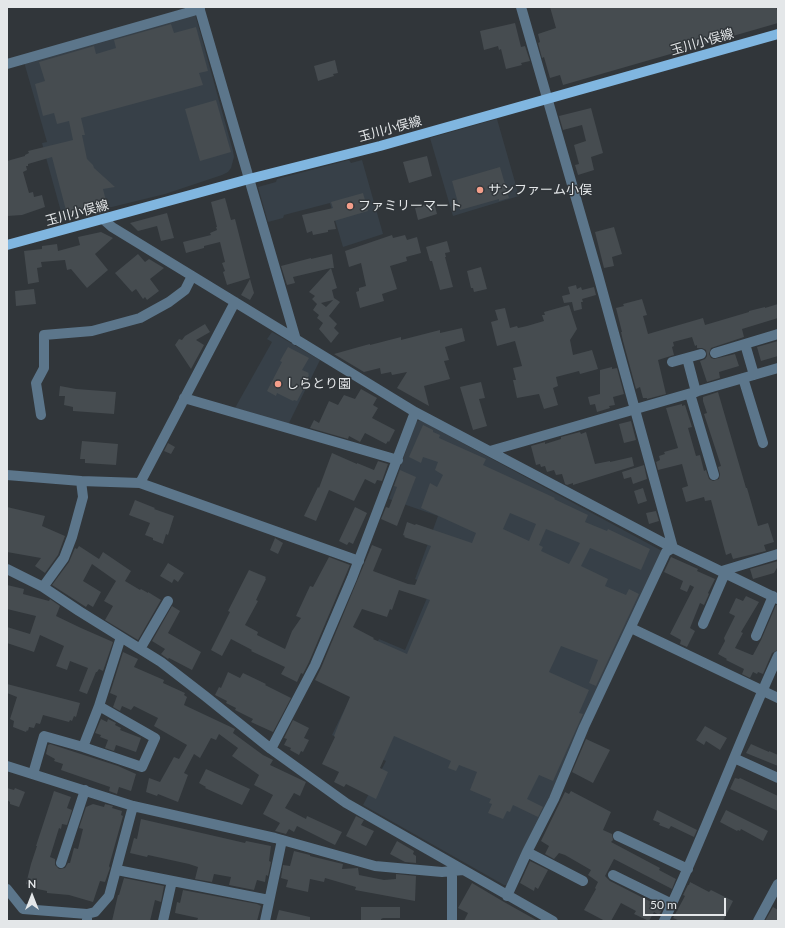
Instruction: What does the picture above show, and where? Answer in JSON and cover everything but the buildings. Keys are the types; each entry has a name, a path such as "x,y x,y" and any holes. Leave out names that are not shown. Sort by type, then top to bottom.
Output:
{"main road":[{"name":"玉川小俣線","path":"7,245 249,178 380,146 778,34"}],"street":[{"path":"521,7 636,410 673,548"},
{"path":"7,64 200,8 296,340"},
{"path":"103,219 112,227 415,412 673,548 776,598 756,636"},
{"path":"41,415 36,383 44,368 44,335 92,331 140,318 169,302 185,290 192,276"},
{"path":"140,483 235,302"},
{"path":"715,353 778,334"},
{"path":"744,344 754,375"},
{"path":"672,362 701,354"},
{"path":"687,358 693,393 714,475"},
{"path":"490,451 778,368"},
{"path":"742,378 763,443"},
{"path":"184,398 398,460"},
{"path":"271,749 315,665 359,561 415,412"},
{"path":"7,475 81,481 140,483 359,561"},
{"path":"44,587 64,558 72,537 83,496 81,481"},
{"path":"507,896 554,799 584,727 666,552 673,548"},
{"path":"723,572 778,554"},
{"path":"7,570 44,587 121,638 161,662 271,749 346,803 507,896 554,921"},
{"path":"703,624 723,572"},
{"path":"140,649 168,601"},
{"path":"631,628 778,698"},
{"path":"83,747 99,706 121,638"},
{"path":"664,921 688,869 762,690 778,656"},
{"path":"33,774 44,736 83,747 142,768 155,738 99,706"},
{"path":"734,758 778,778"},
{"path":"7,766 133,806 282,840 376,866 442,872 463,870"},
{"path":"61,863 85,790"},
{"path":"7,889 23,909 87,918 95,912 109,896 133,806"},
{"path":"618,836 688,869"},
{"path":"265,921 282,840"},
{"path":"527,852 582,881"},
{"path":"117,870 269,900"},
{"path":"452,871 452,921"},
{"path":"613,875 672,904"},
{"path":"163,921 172,881"},
{"path":"758,921 778,884"}],"shaded area":[{"path":"195,14 233,151 234,157 231,168 228,172 222,175 165,194 63,219 42,143 47,142 24,62"},
{"path":"497,119 519,196 453,216 430,138"},
{"path":"349,160 351,163 362,160 383,234 343,247 330,203 284,215 283,218 268,222 258,187 276,182 277,179"},
{"name":"しらとり園","path":"272,332 320,360 288,425 235,408 272,342 267,339"},
{"path":"420,420 662,551 509,885 504,885 363,805 386,761 332,735 379,639 405,650 432,586 415,579 438,516 389,499 416,422"}],"place":[{"name":"サンファーム小俣","path":"480,190"},
{"name":"ファミリーマート","path":"350,206"},
{"name":"しらとり園","path":"278,384"}]}
